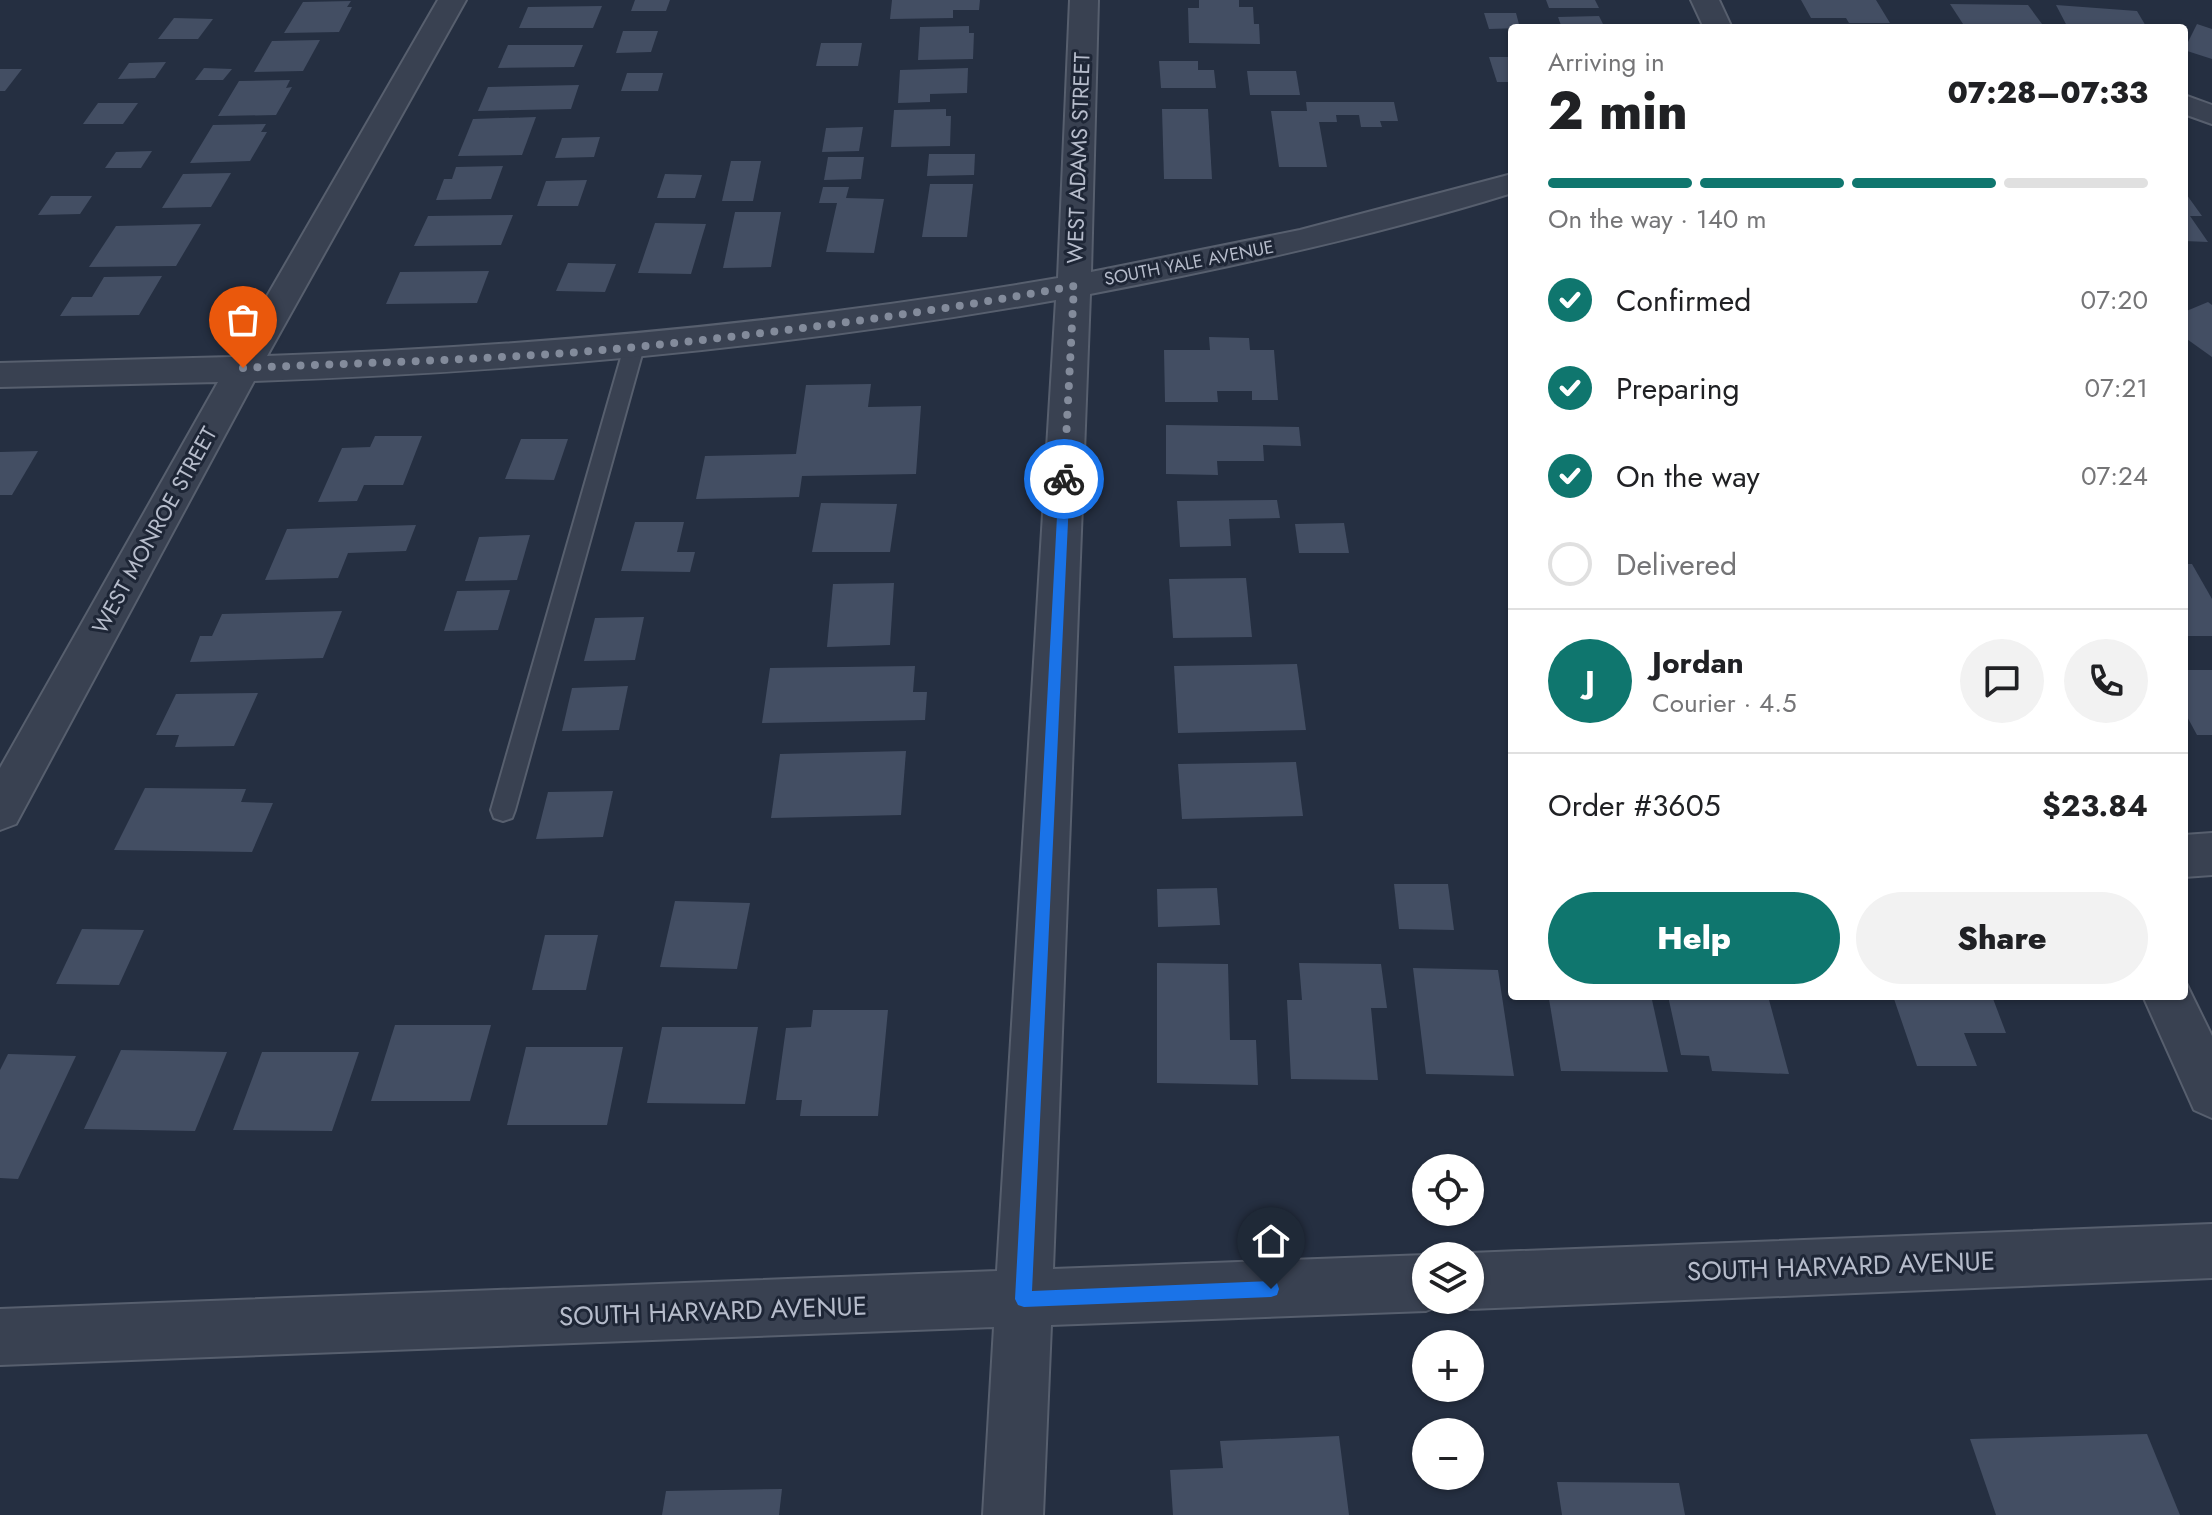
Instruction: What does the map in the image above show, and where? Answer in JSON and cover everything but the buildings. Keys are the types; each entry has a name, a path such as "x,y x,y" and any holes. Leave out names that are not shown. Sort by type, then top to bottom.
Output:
{"street":[{"name":"WEST MONROE STREET","path":"0,810 243,368 452,0"},
{"name":"WEST ADAMS STREET","path":"1013,1515 1074,286 1084,0"},
{"path":"1705,0 1716,24"},
{"path":"2188,106 2212,115"},
{"name":"SOUTH YALE AVENUE","path":"0,375 489,357 634,347 843,323 1074,286 1286,244 1508,184"},
{"path":"2188,856 2212,854"},
{"path":"2170,1000 2212,1092"},
{"name":"SOUTH HARVARD AVENUE","path":"1484,1280 2212,1251"},
{"name":"SOUTH HARVARD AVENUE","path":"0,1337 1412,1284"}],"lane":[{"path":"503,810 634,347"}],"way so far":[{"path":"243,368 634,347 843,323 1074,286 1064,479"}],"route":[{"path":"1064,479 1024,1299 1271,1289"}]}
